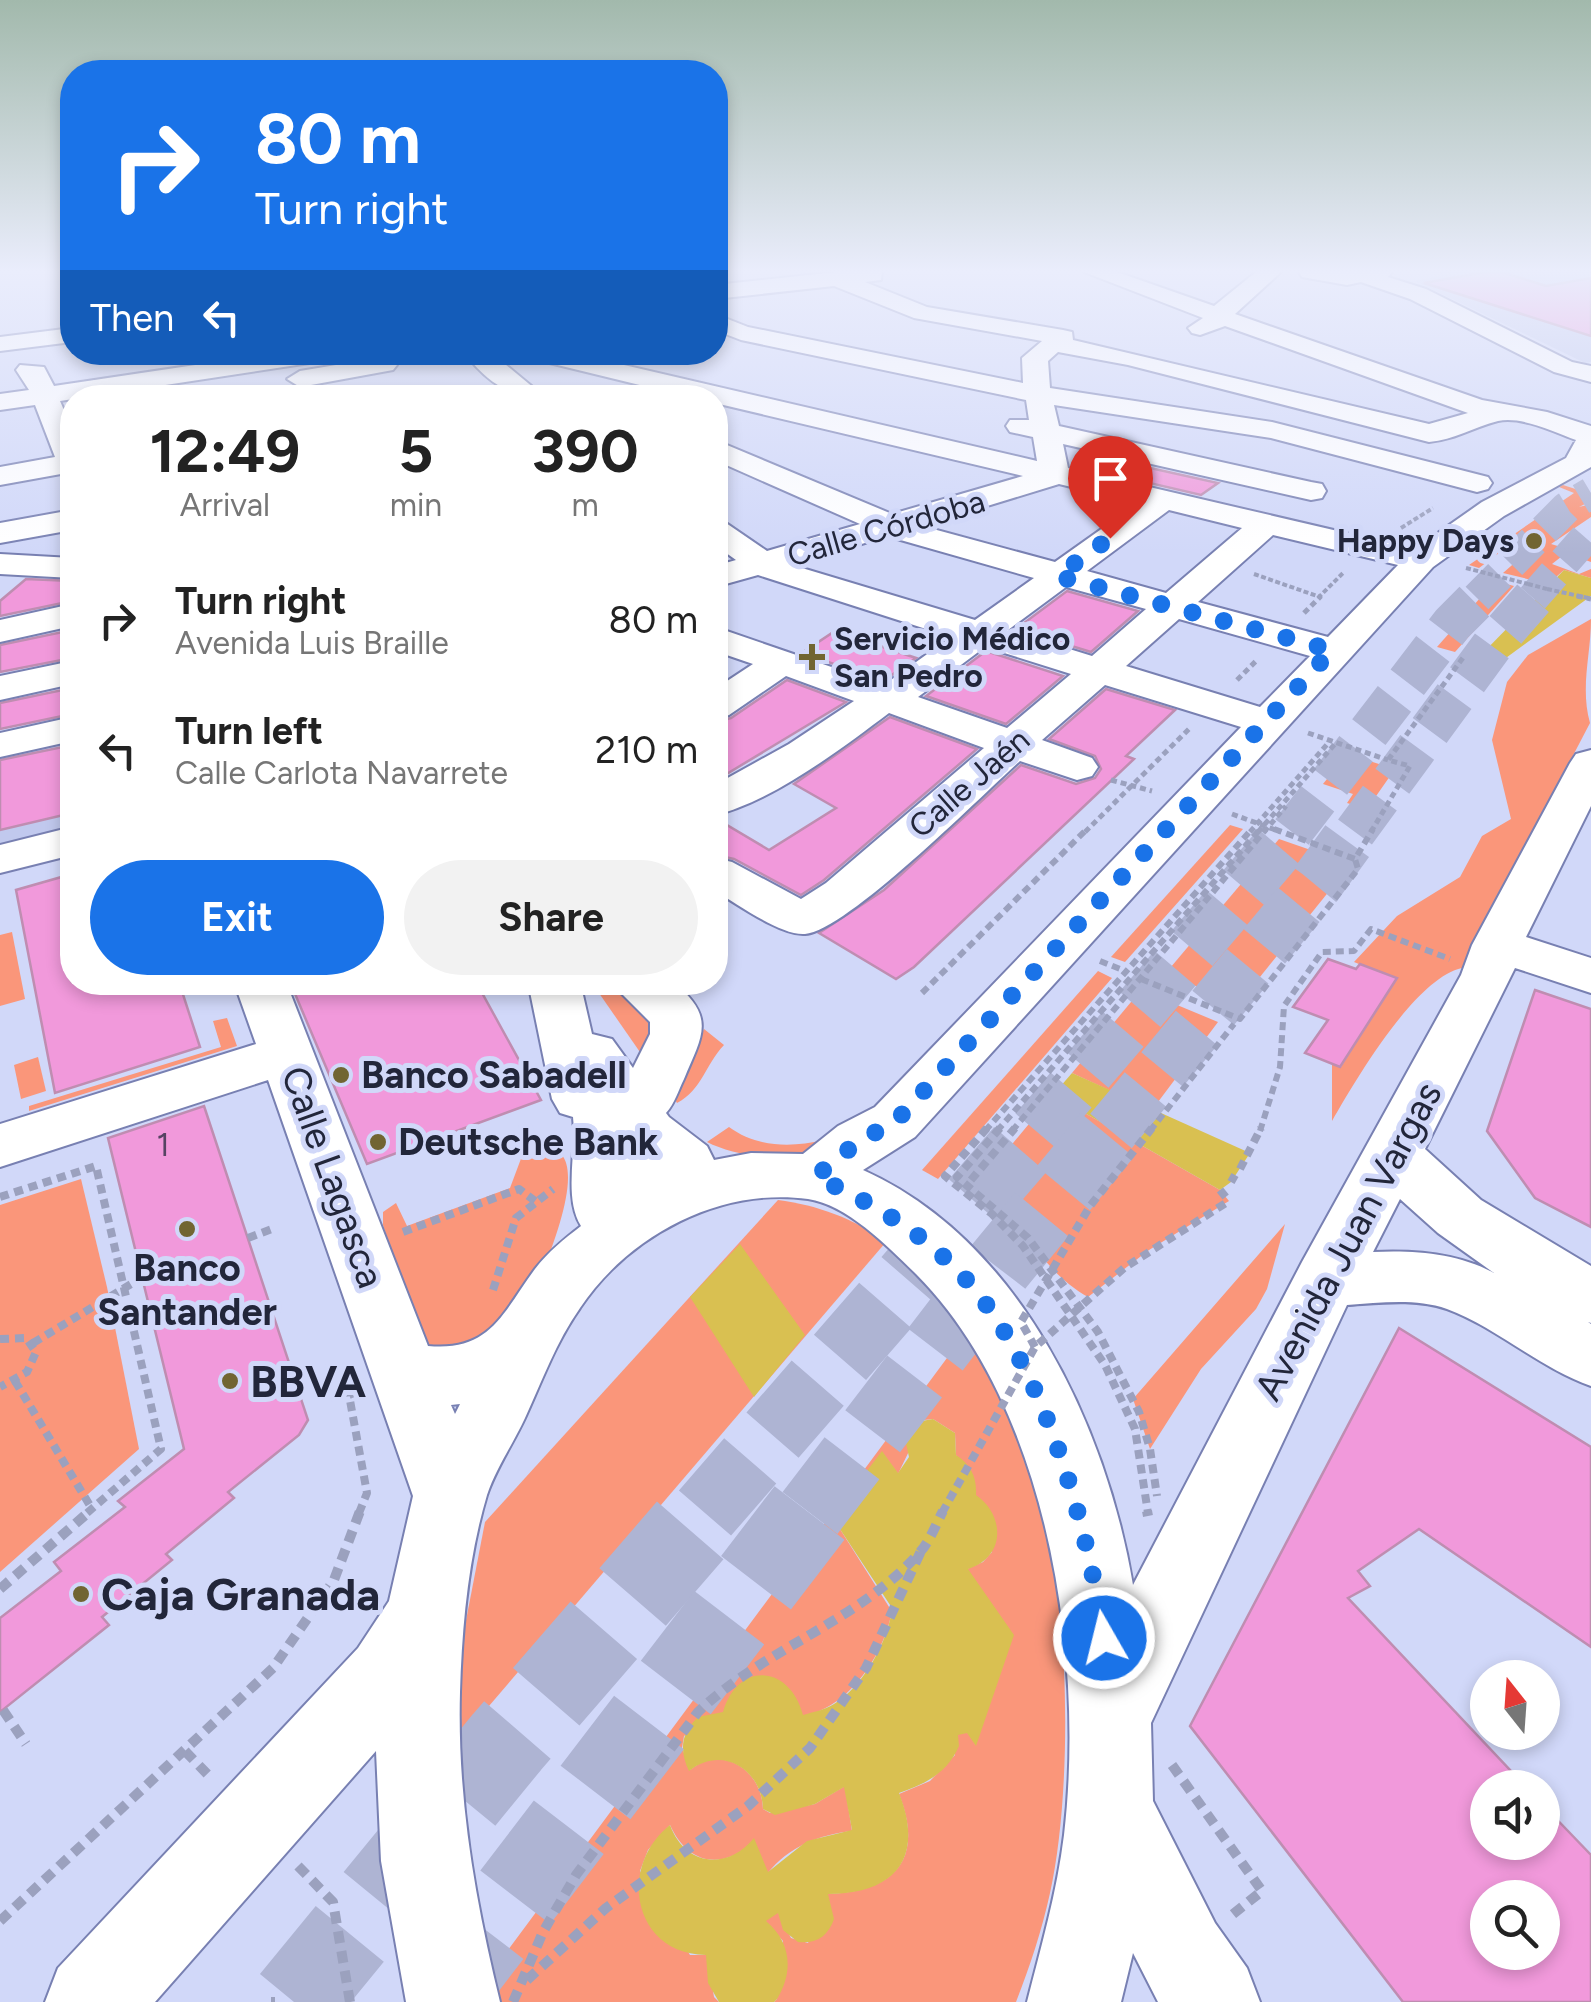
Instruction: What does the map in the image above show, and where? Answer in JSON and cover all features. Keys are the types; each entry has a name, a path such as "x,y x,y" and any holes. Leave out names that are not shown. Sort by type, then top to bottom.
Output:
{"street":[{"path":"14,372 52,365"},
{"path":"491,365 516,385"},
{"path":"575,365 635,385"},
{"path":"663,385 693,365"},
{"path":"928,365 1256,428 1476,483"},
{"path":"996,365 1035,384"},
{"path":"1035,365 1035,384 1043,402 1056,476"},
{"path":"1159,365 1429,433 1493,417 1498,412"},
{"path":"815,1177 859,1141 895,1122 911,1104 902,1072 1040,932 1089,942 1287,727 1332,650 1429,554 1493,509 1585,457 1585,435 1498,412 1355,365"},
{"path":"1560,365 1590,375"},
{"path":"257,385 386,367"},
{"path":"14,372 35,372 60,423"},
{"path":"1256,428 1305,401 1384,376"},
{"path":"0,402 60,431"},
{"path":"728,407 1266,523 1429,554"},
{"path":"992,420 1311,491"},
{"path":"0,425 60,432"},
{"path":"1204,467 1258,436 1256,428"},
{"path":"0,449 60,434"},
{"path":"0,476 60,436"},
{"path":"728,455 897,528 1057,576 1332,650"},
{"name":"Calle Córdoba","path":"728,573 897,528 1056,476"},
{"path":"1212,510 1252,478"},
{"path":"728,795 822,744 887,696 897,694 1163,500"},
{"path":"0,533 60,522"},
{"name":"Calle Jaén","path":"728,879 802,920 843,893 1266,523"},
{"path":"728,539 773,570 1287,727"},
{"path":"0,564 60,567"},
{"path":"0,630 60,618"},
{"path":"728,643 887,696 1077,768"},
{"path":"728,698 782,662"},
{"path":"0,688 60,676"},
{"path":"0,745 60,732"},
{"name":"Avenida Juan Vargas","path":"1126,1759 1166,1550 1326,1280 1591,763"},
{"path":"0,859 60,844"},
{"path":"1492,960 1591,976"},
{"name":"Calle Lagasca","path":"265,995 450,1496"},
{"path":"556,995 579,1088 572,1270"},
{"path":"566,995 604,1029 662,1121 690,1147 747,1176"},
{"path":"648,1098 674,1042 678,1021 670,1004 656,995"},
{"path":"1,1152 287,1054"},
{"path":"1393,1153 1443,1206 1498,1244 1591,1296"},
{"path":"490,1991 424,1867 418,1718 427,1612 450,1496 505,1322 653,1204 686,1188 747,1176 815,1177 864,1198 940,1253 964,1276 1007,1337 1063,1464 1094,1570 1108,1671 1126,1759 1198,1979"},
{"path":"1326,1280 1412,1276 1464,1287 1591,1357"},
{"path":"405,1371 432,1378 463,1377 496,1364 505,1322"},
{"path":"92,2002 387,1678 427,1612"},
{"path":"1074,2002 1126,1759"}],"path":[{"path":"1429,554 1452,556 1460,567 1591,599"},
{"path":"1238,569 1320,597"},
{"path":"1388,760 1466,655"},
{"path":"1035,1347 1021,1322 1090,1206 1358,869 1355,859 1410,766 1287,727"},
{"path":"1166,1550 1140,1412 1106,1347 1066,1285 1028,1238 957,1177 1334,743"},
{"path":"1276,830 1355,859"},
{"path":"1235,1176 1250,1153 1276,1080 1283,1054 1280,1016 1322,952 1354,951 1371,929 1492,960"},
{"path":"1089,942 1133,975 1237,1022"},
{"path":"972,1180 1133,975"},
{"path":"1199,1014 1205,1006"},
{"path":"0,1590 161,1449 96,1166 1,1152"},
{"path":"402,1233 519,1189 575,1196"},
{"path":"490,1991 716,1830 799,1759 862,1674 906,1591 921,1551 1035,1347 1124,1268 1229,1201 1220,1190"},
{"path":"505,1322 492,1292 516,1218 575,1196"},
{"path":"248,1238 272,1229"},
{"path":"0,1339 15,1336 33,1342 141,1278"},
{"path":"0,1387 15,1381 34,1362 33,1342"},
{"path":"0,1921 273,1668 334,1580 367,1493 349,1394 405,1371"},
{"path":"15,1381 92,1509"},
{"path":"490,1991 542,1934 570,1888 698,1712 722,1689 872,1592 921,1551"},
{"path":"3,1710 26,1744"},
{"path":"1126,1759 1262,1891 1198,1979"},
{"path":"490,1991 513,2002"}],"shaded area":[{"name":"Happy Days","path":"1559,487 1591,494 1591,501 1579,507 1591,504 1591,517 1551,544 1591,556 1591,562 1566,553 1552,564 1579,574 1591,569 1591,578 1564,570 1548,584 1503,573 1519,559 1499,553 1479,568 1469,565 1574,493"},
{"path":"1564,570 1591,578 1591,596 1499,663 1478,658"},
{"path":"1495,581 1514,586 1455,652 1437,647"},
{"path":"1591,619 1586,684 1590,723 1462,968 1425,990 1406,1010 1332,1121 1332,1064 1341,1067 1396,979 1354,962 1397,916 1460,877 1482,836 1511,819 1492,740 1507,682 1528,655"},
{"path":"60,732 60,844 0,859 0,745"},
{"path":"1347,754 1395,769 1367,809 1347,803 1353,794 1323,784"},
{"path":"1230,825 1243,829 1125,962 1111,957"},
{"path":"1279,839 1351,864 1239,1003 1165,974"},
{"path":"12,932 25,999 0,1006 0,935"},
{"path":"1098,971 1112,978 938,1179 922,1170"},
{"path":"1141,990 1218,1022 1152,1110 1072,1073"},
{"path":"600,995 633,995 659,1012 642,1055"},
{"path":"227,1018 237,1046 29,1111 29,1106 221,1047 213,1021"},
{"path":"704,1029 724,1045 698,1084 677,1103 674,1098"},
{"path":"38,1057 46,1091 21,1099 14,1065"},
{"path":"1072,1073 1250,1153 1231,1182 1220,1190 1053,1095"},
{"path":"1053,1095 1220,1190 1229,1201 1149,1250 1088,1297 1057,1274 1005,1215 974,1190"},
{"path":"729,1127 751,1139 774,1144 823,1140 799,1154 767,1157 734,1152 707,1142"},
{"path":"544,1150 561,1154 567,1167 568,1186 557,1232 525,1314 429,1363 383,1225 383,1212 396,1203 407,1226 510,1188 522,1156"},
{"path":"81,1179 139,1449 0,1572 0,1205"},
{"path":"778,1200 834,1214 886,1242 459,1741 458,1683 463,1636 485,1522"},
{"path":"1285,1224 1267,1289 1256,1309 1201,1369 1150,1449 1133,1399"},
{"path":"740,1244 805,1335 754,1397 690,1297"},
{"path":"967,1331 1011,1423 1038,1496 1053,1561 1063,1655 1065,1758 1057,1853 1043,1921 1016,2002 774,2002 783,1941 764,1920 777,1910 791,1938 808,1943 828,1894 871,1887 886,1879 898,1868 908,1837 899,1794 930,1781 955,1755 894,1615 976,1745 967,1569 983,1562 992,1552 975,1495 956,1455 955,1433 933,1419 924,1420 898,1474 882,1452 833,1518 892,1611 882,1644 862,1676 835,1703 819,1711 802,1716 724,1713 684,1736 682,1748 690,1770 715,1759 738,1765 756,1783 763,1809 770,1813 815,1804 845,1786 852,1831 805,1844 767,1874 744,1850 710,1860 692,1853 670,1825 648,1850 640,1871 690,1955 707,1955 714,1997 719,2002 498,2002 488,1977"},
{"path":"933,1419 955,1433 956,1455 969,1467 976,1495 993,1514 995,1546 980,1564 968,1569 1014,1635 976,1746 967,1733 958,1735 959,1746 942,1770 899,1793 906,1816 906,1854 887,1879 871,1887 828,1894 834,1919 825,1934 811,1942 798,1942 783,1930 778,1913 766,1921 781,1938 787,1957 786,1978 774,2002 719,2002 708,1983 706,1955 681,1951 662,1940 649,1925 641,1905 639,1884 643,1863 653,1843 670,1825 677,1839 696,1856 720,1859 732,1856 754,1838 768,1872 807,1841 852,1830 844,1787 815,1804 775,1815 763,1809 756,1783 738,1765 714,1760 689,1771 683,1749 685,1736 698,1717 723,1712 730,1695 751,1677 776,1678 787,1686 803,1715 834,1704 864,1675 886,1634 892,1608 832,1517 882,1451 898,1473 909,1457 904,1434 916,1422"}],"building":[{"path":"1146,467 1218,483 1201,495 1128,478"},
{"path":"26,579 60,580 60,604 0,616 0,601"},
{"path":"1067,591 1138,611 1091,652 1016,629"},
{"path":"835,631 916,658 883,681 802,653"},
{"path":"60,632 60,660 0,672 0,645"},
{"path":"986,651 1063,676 1006,724 926,696"},
{"path":"787,680 846,702 728,773 731,718"},
{"path":"1106,689 1175,710 1126,756 1134,759 914,967 896,979 819,933 884,890 1021,765 1076,784 1095,778 1101,769 1095,756 1049,739"},
{"path":"60,690 60,716 0,729 0,703"},
{"path":"890,717 977,749 824,880 801,895 728,858 728,826 769,850 836,808 794,784"},
{"path":"60,748 60,816 0,830 0,760"},
{"path":"60,877 60,995 183,995 200,1047 55,1093 16,890"},
{"path":"1328,959 1356,969 1360,964 1397,978 1340,1067 1305,1053 1328,1020 1293,1007"},
{"path":"1535,990 1591,1009 1591,1227 1535,1198 1487,1131"},
{"path":"296,995 483,995 541,1100 367,1164"},
{"path":"204,1106 308,1420 299,1435 228,1492 234,1498 166,1554 172,1560 102,1617 109,1625 0,1712 0,1618 61,1571 54,1562 125,1507 118,1501 184,1449 108,1138"},
{"path":"1399,1328 1591,1447 1591,1647 1419,1529 1358,1571 1370,1586 1348,1598 1470,1727 1470,1750 1491,1750 1510,1770 1470,1770 1470,1860 1560,1860 1560,1823 1591,1855 1591,2002 1403,2002 1190,1726"}],"tunnel":[{"path":"1477,598 1566,508 1591,493"},
{"path":"1533,598 1588,535"},
{"path":"1292,832 1452,624 1480,596"},
{"path":"1355,832 1494,643 1535,596"},
{"path":"1036,1131 1294,829"},
{"path":"1111,1131 1316,884 1356,829"},
{"path":"705,1513 1039,1128"},
{"path":"810,1513 1000,1265 1113,1128"},
{"path":"294,2002 507,1742 707,1511"},
{"path":"435,2002 811,1511"}],"place":[{"name":"Happy Days","path":"1534,541"},
{"name":"Servicio Médico San Pedro","path":"812,657"},
{"name":"Banco Sabadell","path":"341,1075"},
{"name":"Deutsche Bank","path":"378,1142"},
{"name":"Banco Santander","path":"187,1229"},
{"name":"BBVA","path":"230,1381"},
{"name":"Caja Granada","path":"81,1594"}],"route":[{"path":"1104,1638 1094,1570 1063,1464 1007,1337 964,1276 940,1253 864,1198 815,1177 859,1141 895,1122 1332,650 1057,576 1110,538"}]}
